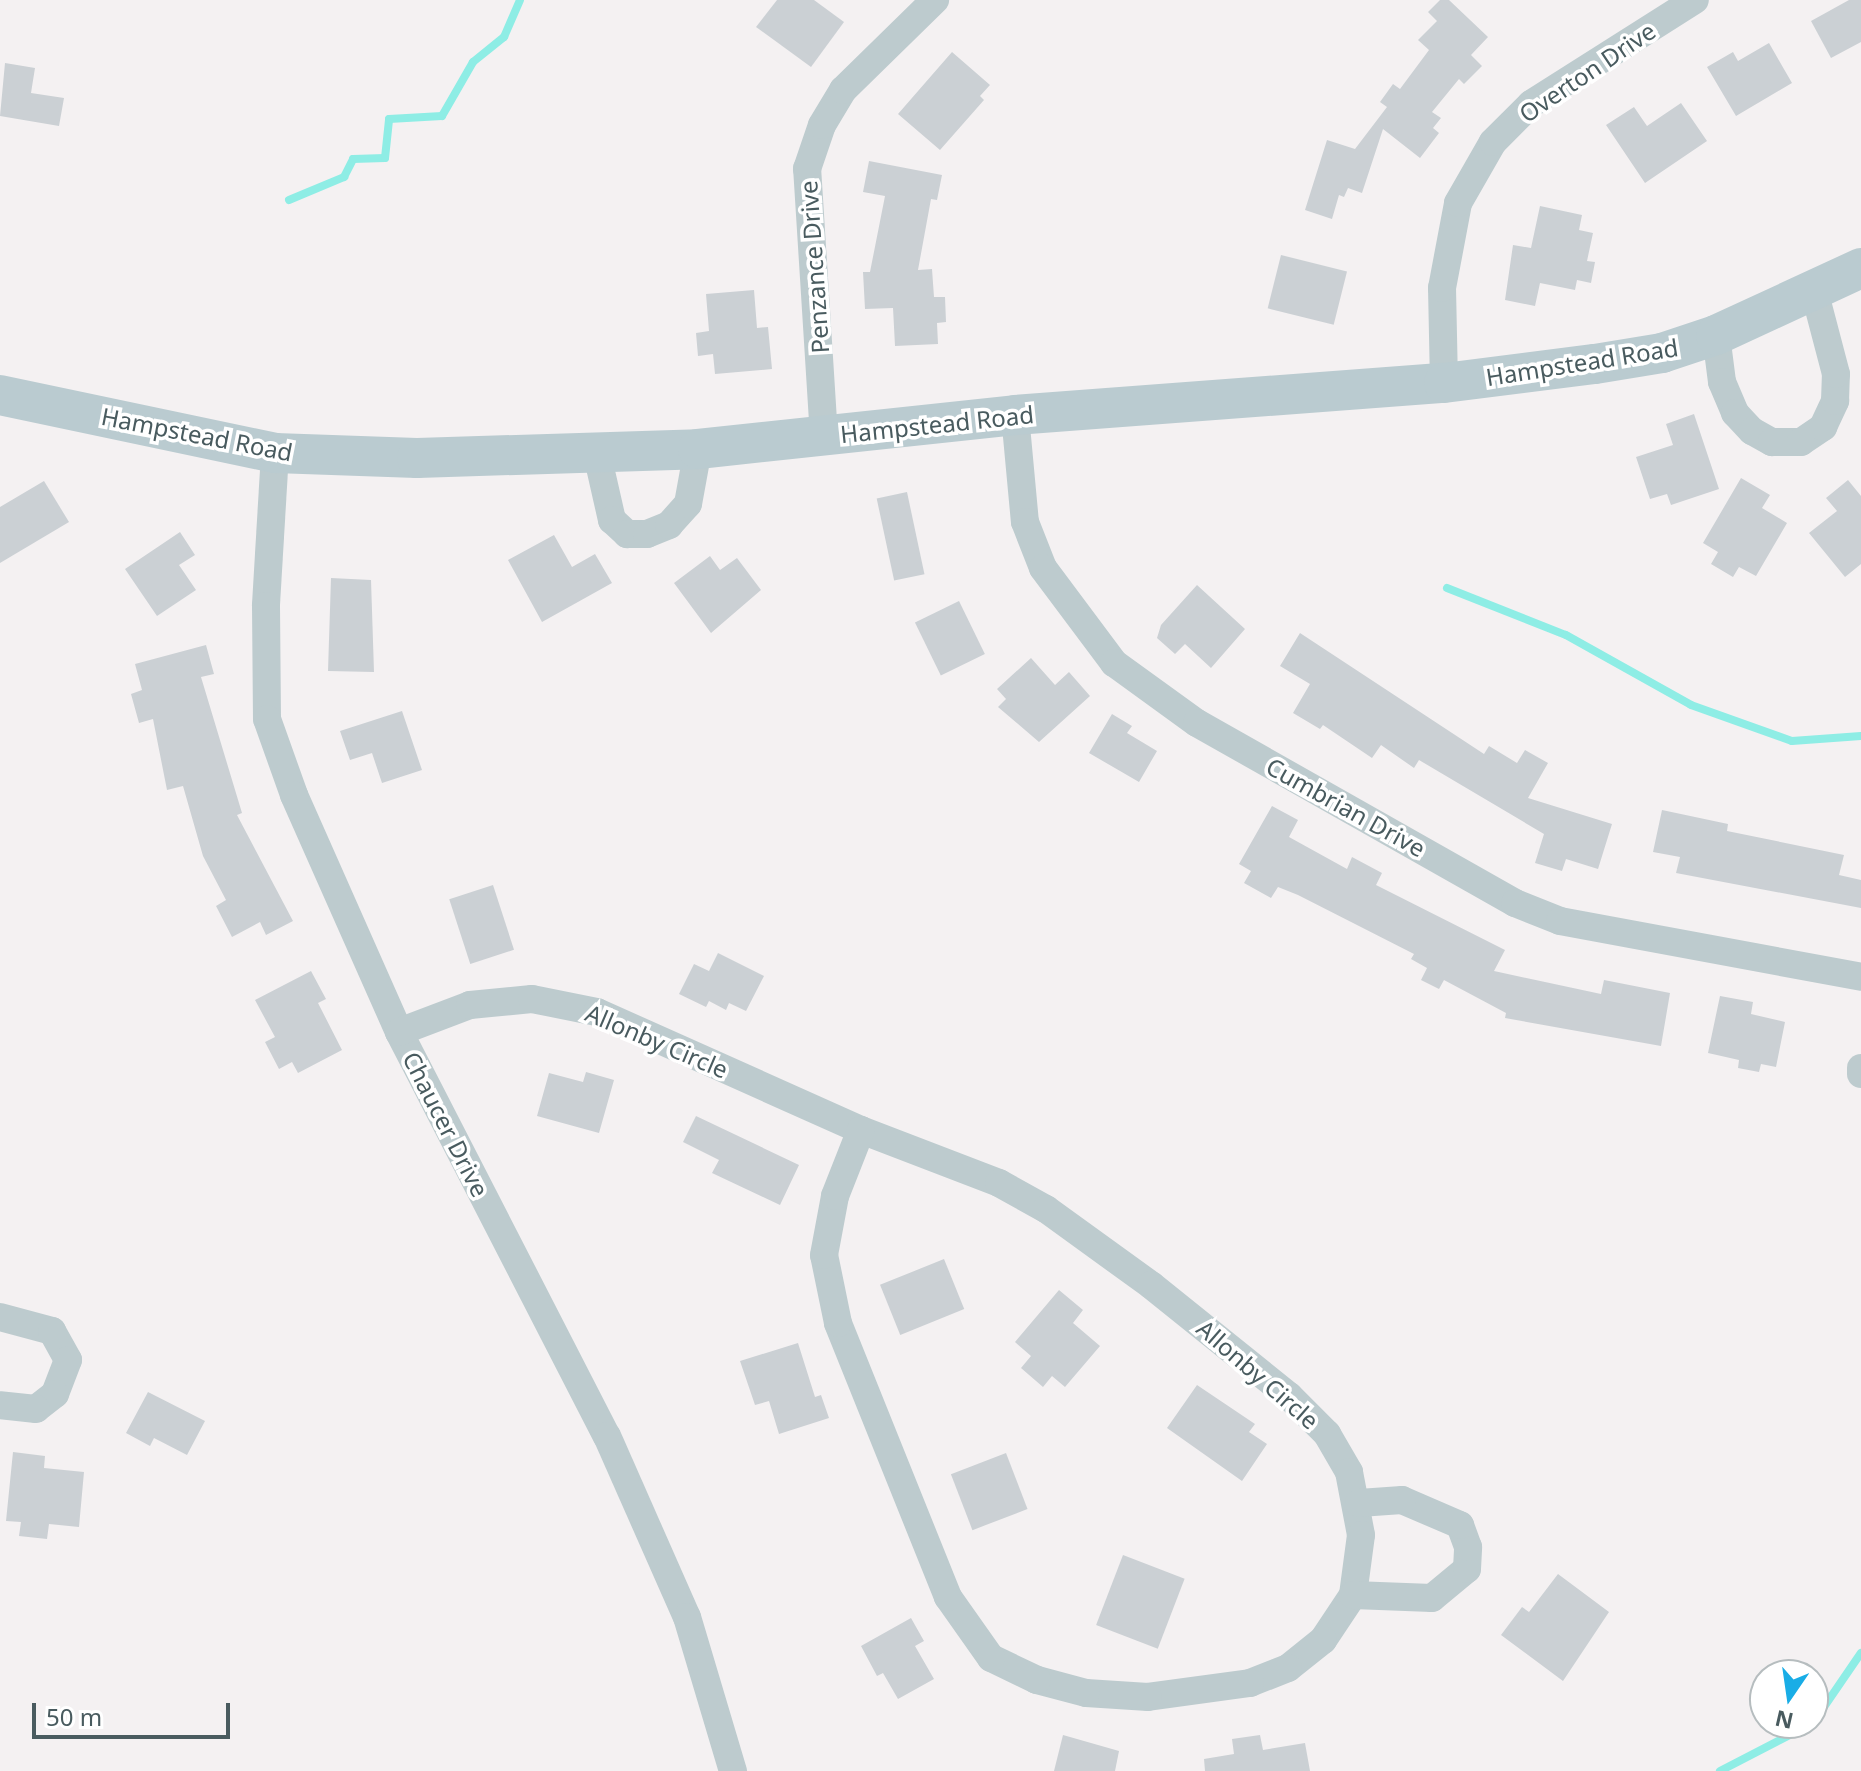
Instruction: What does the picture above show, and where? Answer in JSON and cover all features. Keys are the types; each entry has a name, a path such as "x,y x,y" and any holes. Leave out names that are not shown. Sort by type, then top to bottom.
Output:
{"street":[{"name":"Penzance Drive","path":"824,437 807,169 822,125 843,90 935,0"},
{"name":"Overton Drive","path":"1444,383 1442,288 1458,203 1493,142 1531,104 1695,0"},
{"name":"Hampstead Road","path":"2,405 275,453 417,458 698,449 1015,415 1444,383 1662,353 1716,335 1815,294 1861,268"},
{"path":"1716,335 1722,382 1735,413 1752,431 1772,442 1801,442 1823,427 1835,401 1836,374 1815,294"},
{"name":"Cumbrian Drive","path":"1015,415 1025,522 1043,568 1114,663 1197,723 1515,903 1560,921 1861,977"},
{"path":"597,454 612,520 627,534 647,534 669,525 688,504 698,449"},
{"name":"Chaucer Drive","path":"275,453 266,606 267,719 294,795 399,1032 607,1436 687,1617 733,1771"},
{"name":"Allonby Circle","path":"399,1032 470,1005 532,999 597,1012 861,1130 999,1183 1046,1209 1151,1285 1289,1396 1327,1434 1349,1472 1359,1503 1353,1595 1323,1640 1288,1668 1250,1683 1148,1697 1086,1693 1037,1680 991,1658 967,1630 948,1597 838,1323 824,1255 835,1196 861,1130"},
{"path":"1861,1068 1861,1074"},
{"path":"0,1317 52,1331 68,1360 55,1394 36,1409 0,1405"},
{"path":"1353,1595 1432,1598 1467,1569 1468,1547 1460,1525 1402,1500 1359,1503"}],"building":[{"path":"777,0 814,0 844,22 811,67 756,27"},
{"path":"1440,0 1449,0 1488,37 1471,55 1482,66 1464,84 1459,79 1432,112 1441,118 1433,128 1439,133 1420,158 1383,129 1362,193 1348,188 1344,197 1339,195 1332,219 1305,210 1327,140 1355,149 1387,107 1380,102 1393,84 1400,89 1429,50 1418,40 1437,21 1428,12"},
{"path":"1849,0 1861,0 1861,42 1831,58 1811,21"},
{"path":"1769,43 1792,83 1736,116 1707,67 1733,52 1738,61"},
{"path":"952,52 990,85 980,96 984,100 940,150 898,114"},
{"path":"5,63 35,68 31,93 64,98 59,126 0,116"},
{"path":"1681,103 1707,141 1645,183 1606,125 1634,107 1647,126"},
{"path":"869,161 942,175 937,200 931,199 918,270 932,269 934,297 945,297 946,322 937,323 938,344 895,346 893,308 865,309 863,272 870,272 885,196 863,192"},
{"path":"1540,206 1582,215 1579,230 1593,233 1587,261 1595,262 1591,283 1577,280 1575,290 1540,283 1535,306 1505,300 1513,245 1531,248"},
{"path":"1281,255 1347,271 1334,325 1268,308"},
{"path":"754,290 757,328 768,327 772,369 715,374 713,354 698,356 696,333 709,331 706,294"},
{"path":"1694,414 1719,489 1671,505 1667,494 1650,499 1636,457 1673,445 1666,424"},
{"path":"1741,478 1770,495 1762,508 1787,523 1756,576 1739,567 1733,577 1711,564 1718,552 1703,543"},
{"path":"1848,480 1861,496 1861,564 1845,577 1809,533 1837,511 1826,498"},
{"path":"44,481 69,522 0,563 0,507"},
{"path":"907,492 924,574 894,581 877,498"},
{"path":"180,532 195,555 179,565 196,590 157,616 125,569"},
{"path":"554,535 572,567 595,554 612,583 542,622 508,560"},
{"path":"710,556 720,570 737,558 761,590 711,633 674,583"},
{"path":"331,578 371,580 374,672 328,671"},
{"path":"1197,585 1245,629 1211,668 1185,644 1175,654 1157,638 1161,625"},
{"path":"959,601 985,654 941,676 915,622"},
{"path":"1300,633 1484,754 1489,746 1517,763 1525,750 1548,763 1528,798 1612,824 1598,869 1566,859 1562,871 1535,863 1544,834 1419,760 1414,768 1381,745 1372,758 1323,725 1320,729 1293,713 1310,684 1280,666"},
{"path":"206,645 214,674 201,677 242,813 237,815 293,921 266,935 260,922 232,937 216,906 226,900 203,856 183,786 167,790 153,719 139,723 131,694 142,690 135,664"},
{"path":"1031,658 1055,685 1069,672 1090,696 1039,742 998,707 1006,699 997,689"},
{"path":"402,711 422,770 382,783 372,753 350,760 340,731"},
{"path":"1112,714 1132,726 1127,733 1157,751 1139,782 1089,753"},
{"path":"1272,806 1298,820 1289,837 1347,869 1352,857 1382,873 1376,885 1505,950 1494,971 1601,994 1604,980 1670,993 1661,1046 1505,1018 1506,1013 1444,980 1439,989 1421,980 1427,968 1411,959 1414,954 1298,895 1278,887 1271,898 1244,883 1251,871 1239,864"},
{"path":"1662,810 1728,824 1727,831 1844,855 1839,875 1861,880 1861,908 1676,873 1680,857 1653,852"},
{"path":"493,885 514,950 470,964 449,899"},
{"path":"718,953 764,976 746,1011 729,1003 726,1010 709,1001 706,1007 679,994 694,964 709,971"},
{"path":"311,971 326,999 318,1003 342,1050 298,1073 292,1062 279,1069 265,1042 275,1037 255,1000"},
{"path":"1720,996 1753,1002 1751,1014 1785,1022 1776,1067 1761,1064 1759,1072 1738,1068 1739,1060 1708,1053"},
{"path":"586,1072 614,1080 599,1133 537,1116 549,1073 583,1082"},
{"path":"696,1116 799,1165 780,1205 712,1173 719,1160 683,1142"},
{"path":"944,1259 964,1309 900,1335 880,1285"},
{"path":"1059,1290 1083,1310 1073,1323 1100,1346 1065,1387 1052,1376 1043,1387 1021,1368 1031,1356 1015,1342"},
{"path":"798,1343 815,1397 821,1395 829,1418 779,1434 769,1401 755,1405 740,1361"},
{"path":"1197,1385 1255,1424 1249,1432 1267,1444 1242,1481 1167,1428"},
{"path":"148,1392 205,1421 187,1455 154,1438 150,1446 126,1433"},
{"path":"13,1452 45,1456 44,1468 84,1472 79,1527 49,1524 47,1539 19,1536 21,1522 6,1521"},
{"path":"1006,1453 1028,1509 972,1530 951,1474"},
{"path":"1123,1555 1185,1579 1158,1649 1096,1625"},
{"path":"1558,1574 1609,1612 1563,1681 1501,1635 1522,1607 1529,1612"},
{"path":"911,1618 924,1641 915,1646 934,1679 898,1699 883,1673 877,1676 861,1646"},
{"path":"1063,1735 1119,1751 1115,1771 1054,1771"},
{"path":"1260,1735 1263,1750 1305,1743 1310,1771 1205,1771 1204,1759 1234,1754 1232,1739"}],"waterway":[{"path":"289,200 344,177 353,159 385,158 389,119 442,116 473,62 504,37 520,0"},
{"path":"1447,588 1566,635 1691,705 1792,741 1861,736"},
{"path":"1829,1700 1861,1653"},
{"path":"1720,1771 1782,1739"}]}
